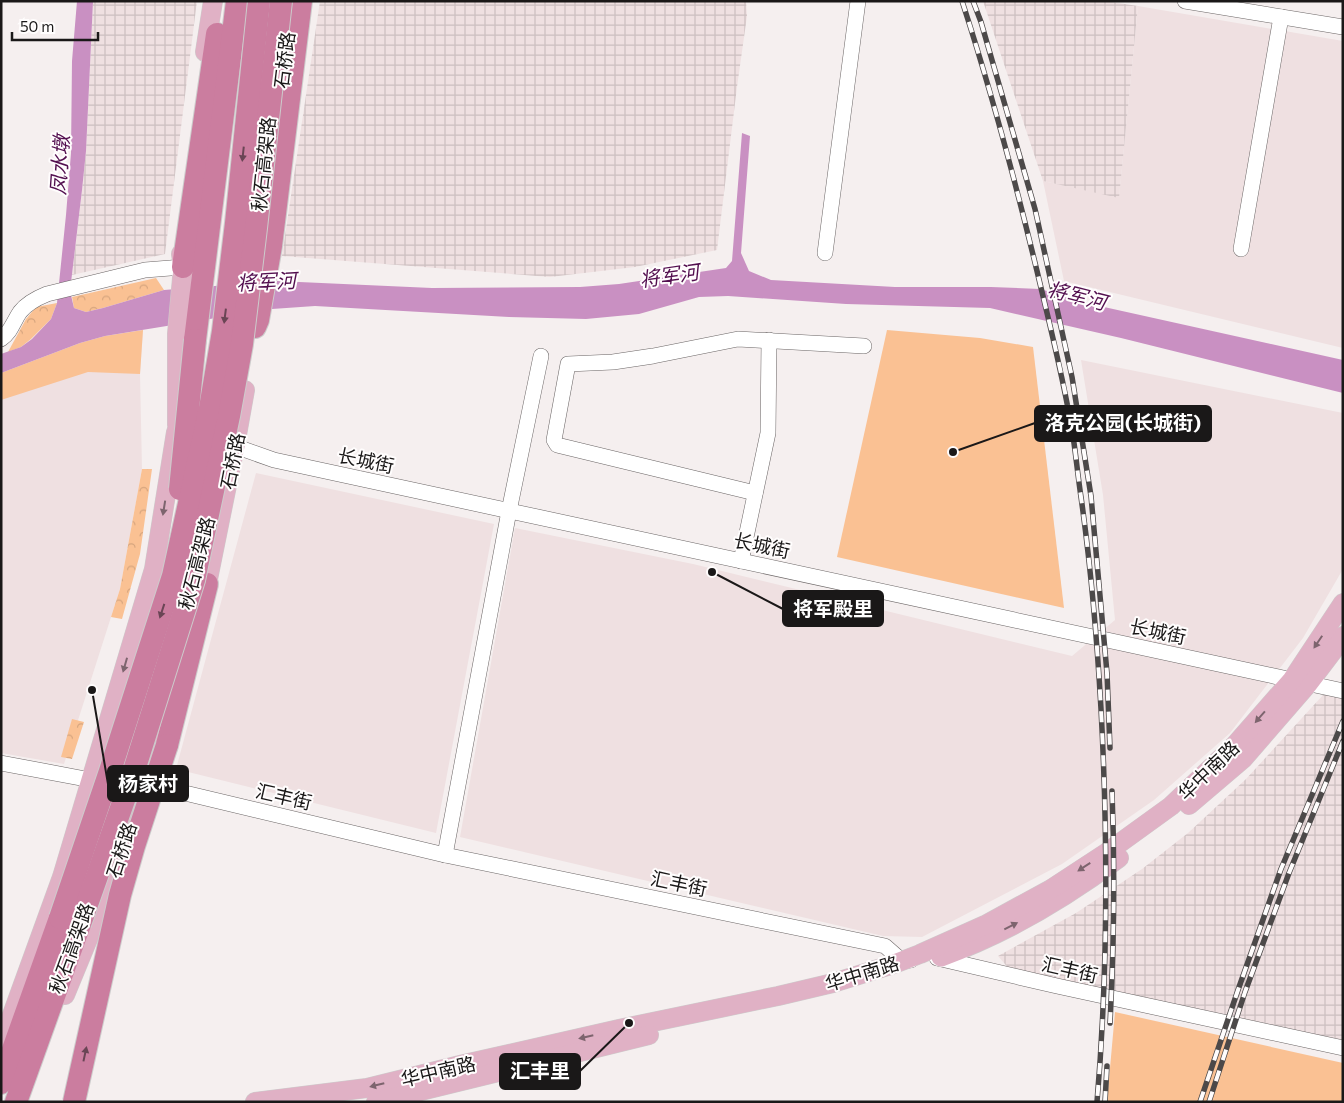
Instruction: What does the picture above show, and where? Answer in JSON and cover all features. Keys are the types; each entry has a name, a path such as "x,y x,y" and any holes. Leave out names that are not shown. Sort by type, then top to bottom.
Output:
{"highway":[{"path":"183,268 222,1"},
{"path":"173,576 195,340 237,1"},
{"name":"秋石高架路","path":"1,1083 91,826 173,576 210,408 223,331 260,1"},
{"name":"秋石高架路","path":"16,1102 131,780 194,580 229,416 242,344 282,1"},
{"path":"256,322 263,271 270,246 301,1"},
{"path":"74,1102 120,895 167,745 207,584"}],"main road":[{"path":"177,425 177,334 183,268 178,229 213,1"},
{"path":"1,1045 62,877 154,569 177,425 199,337 215,256 246,1"},
{"name":"石桥路","path":"263,271 291,1"},
{"name":"石桥路","path":"26,1102 61,1004 107,892 207,584 236,446 256,322"},
{"name":"华中南路","path":"376,1102 666,1031 822,997 971,946 1038,912 1100,873 1170,822 1243,758 1300,682 1343,603"},
{"name":"华中南路","path":"255,1102 366,1088 619,1029 787,994 833,983 902,961 985,925 1051,889 1106,853 1171,806 1336,647 1343,636"}],"street":[{"path":"825,253 858,1"},
{"path":"1185,1 1343,28"},
{"path":"1241,249 1281,17"},
{"path":"1,339 9,333 20,312 34,300 47,294 145,270 183,268"},
{"path":"755,493 557,445 554,440 568,364 613,362 738,339 864,346"},
{"path":"741,561 768,433 769,340"},
{"path":"445,855 509,511 541,356"},
{"name":"长城街","path":"177,425 274,460 1343,691"},
{"name":"汇丰街","path":"1,763 91,780 143,783 445,855 885,946 902,961 939,958 1057,986 1343,1048"}],"shaded area":[{"path":"77,1 93,1 86,151 70,291 74,308 86,312 164,290 277,281 432,288 580,287 619,284 726,268 732,261 742,133 750,136 741,253 749,271 771,280 895,287 1040,289 1095,305 1343,360 1343,393 1121,338 990,308 846,304 728,296 699,297 639,314 586,319 509,317 315,306 272,309 105,336 80,343 1,373 1,354 21,347 32,339 51,319 57,303 71,153 72,61"},
{"path":"93,1 197,1 165,254 72,275 86,151"},
{"path":"320,1 746,1 747,16 717,250 635,267 550,277 282,256"},
{"path":"983,1 1105,1 1138,6 1119,198 1043,181"},
{"path":"1138,6 1343,41 1343,348 1064,281 1043,181 1119,197"},
{"path":"143,330 140,374 142,469 120,589 64,764 1,753 1,373"},
{"path":"1081,360 1343,413 1343,569 1303,638 1230,733 1154,800 1062,864 922,937 883,936 460,837 515,528 693,564 1072,656 1115,620 1103,495"},
{"path":"256,473 494,524 436,833 176,769"},
{"path":"1324,694 1343,698 1343,1041 1010,970 998,956 1076,913 1142,869 1188,833 1246,779"}],"green space":[{"path":"156,278 164,290 86,312 74,308 72,297"},
{"path":"57,303 51,319 31,339 21,347 8,352 26,319 36,307"},
{"path":"143,330 140,374 88,372 1,400 1,373 80,343 105,336"},
{"path":"887,330 980,338 1033,347 1064,608 837,557"},
{"path":"142,469 152,469 140,554 122,619 111,617 120,589"},
{"path":"72,719 84,722 72,759 61,757"},
{"path":"1115,1012 1343,1063 1343,1102 1107,1102"}],"railway":[{"path":"962,1 1002,135 1052,333 1073,436 1085,524 1098,656 1105,807 1105,955 1097,1102"},
{"path":"973,1 981,22 1035,209 1072,377 1091,496 1107,673 1110,748"},
{"path":"1200,1102 1281,869 1343,721"},
{"path":"1209,1102 1245,992 1289,873 1343,741"},
{"path":"1110,1023 1114,907 1112,791"},
{"path":"1105,1102 1107,1066"}],"place":[{"name":"洛克公园(长城街)","path":"953,452"},
{"name":"将军殿里","path":"712,572"},
{"name":"杨家村","path":"92,690"},
{"name":"汇丰里","path":"629,1023"}],"water label":[{"name":"凤水墩","path":"59,165"},
{"name":"将军河","path":"669,275"},
{"name":"将军河","path":"266,281"},
{"name":"将军河","path":"1077,295"}]}
